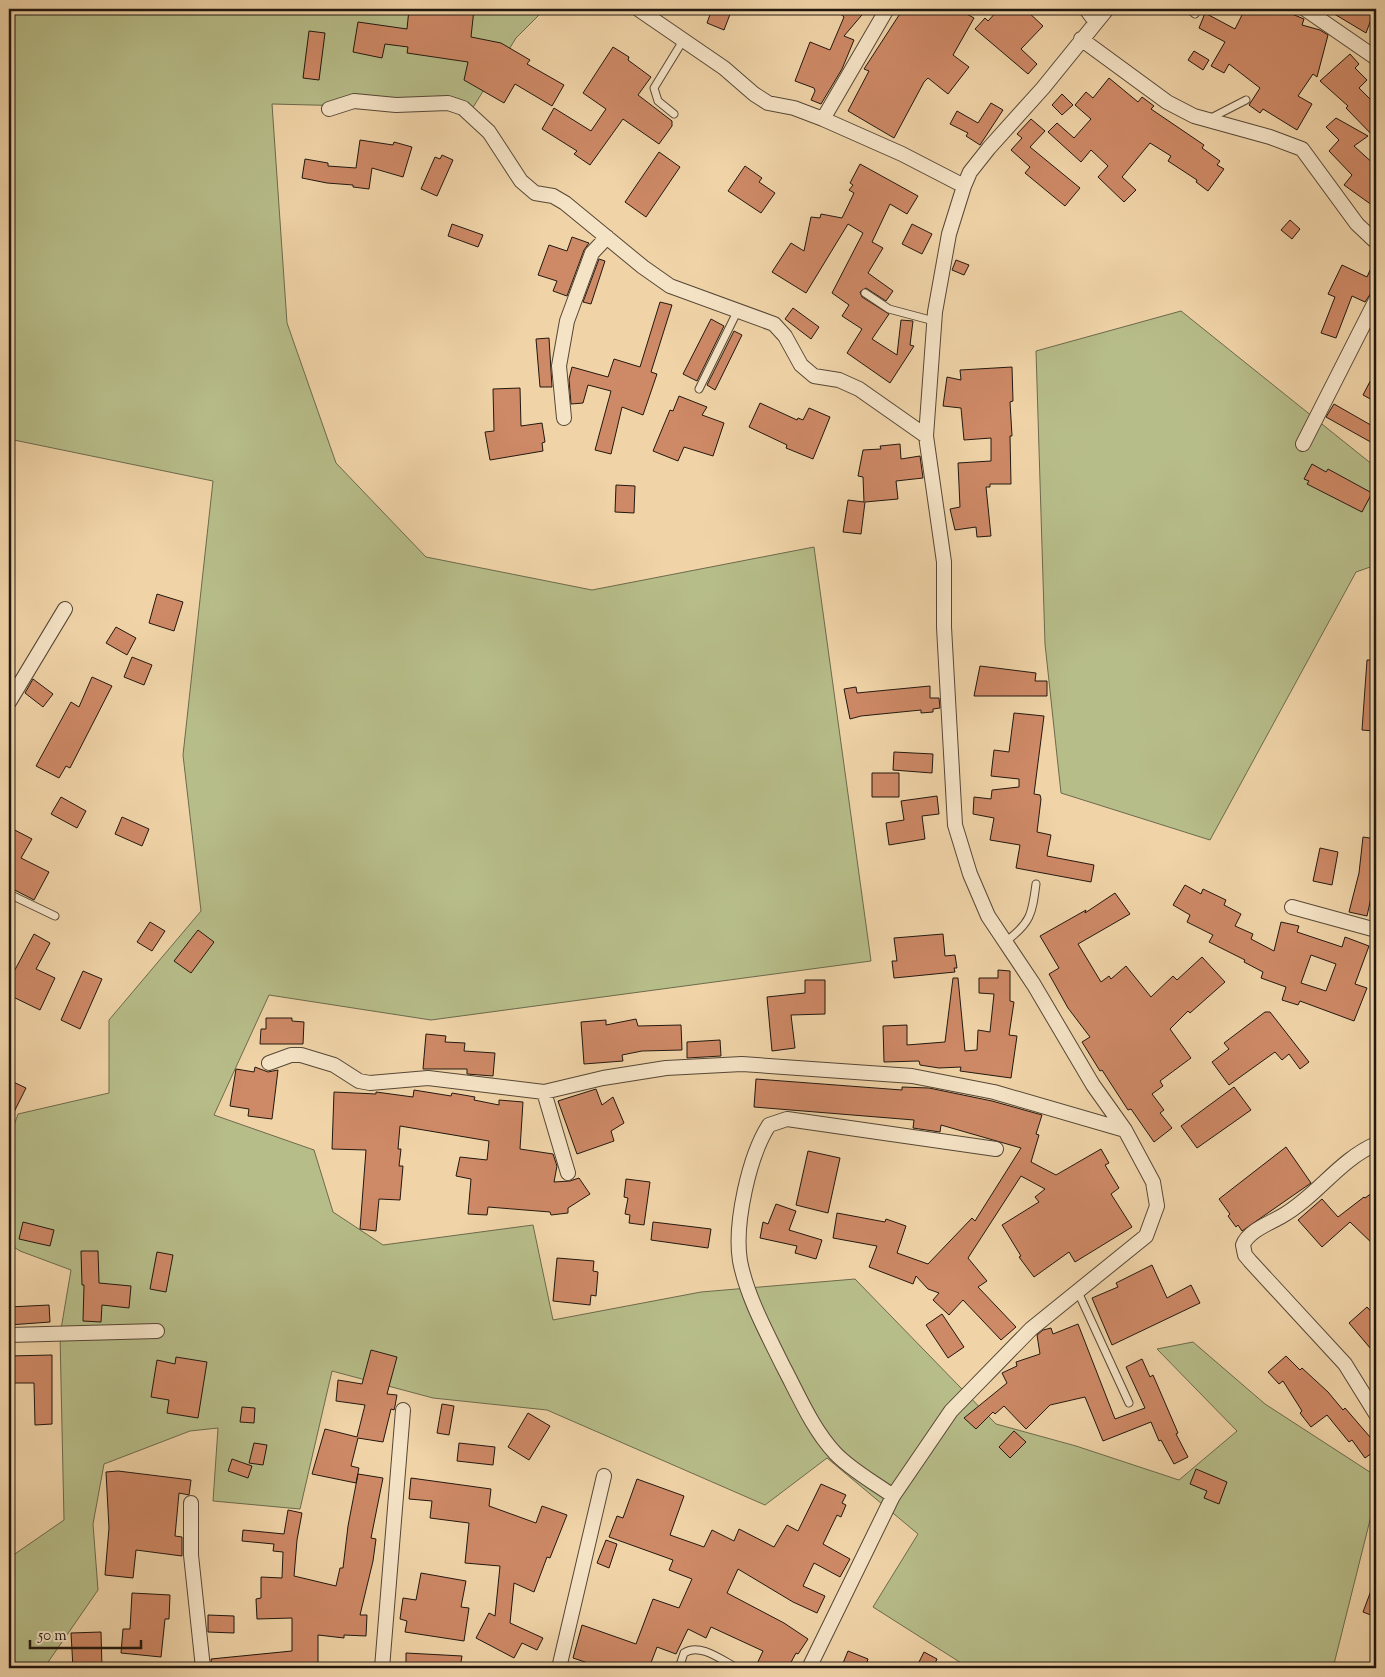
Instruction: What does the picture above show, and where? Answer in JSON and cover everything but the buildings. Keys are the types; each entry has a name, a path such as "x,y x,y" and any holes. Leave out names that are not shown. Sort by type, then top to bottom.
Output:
{"street":[{"path":"638,9 684,39 724,68 754,94 768,102 794,108 823,120 902,154 964,186"},
{"path":"823,120 887,9"},
{"path":"1086,9 1095,22"},
{"path":"809,1668 893,1496 951,1412 1031,1329 1146,1236 1157,1206 1153,1182 1125,1130 1093,1085 1034,985 988,916 974,882 955,825 944,627 944,562 926,436 934,321 949,234 964,186 970,172 989,148 1044,88 1107,9"},
{"path":"1305,9 1376,58"},
{"path":"1082,39 1167,102 1194,116 1270,137 1302,149 1356,224 1376,242"},
{"path":"329,109 354,101 396,105 448,102 463,108 489,132 521,181 535,193 553,196 565,203 670,286 774,324 786,336 801,365 814,376 839,380 859,388 926,436"},
{"path":"564,418 559,366 567,321 592,253 607,237"},
{"path":"1303,444 1376,300"},
{"path":"9,702 65,609"},
{"path":"1292,907 1376,930"},
{"path":"269,1063 291,1055 301,1055 334,1065 359,1081 370,1083 428,1078 544,1092 603,1078 666,1068 742,1064 912,1076 994,1092 1125,1130"},
{"path":"544,1092 568,1173"},
{"path":"893,1496 837,1455 819,1435 762,1322 740,1260 740,1230 746,1182 754,1154 769,1125 787,1119 996,1149"},
{"path":"1376,1144 1348,1160 1296,1207 1250,1235 1243,1245 1245,1255 1250,1261 1345,1364 1376,1411"},
{"path":"9,1335 157,1331"},
{"path":"382,1668 403,1410"},
{"path":"559,1668 604,1476"},
{"path":"191,1503 191,1556 202,1668"}],"lane":[{"path":"674,114 658,101 654,88 684,39"},
{"path":"1207,120 1246,100"},
{"path":"865,293 889,308 934,321"},
{"path":"699,389 738,310"},
{"path":"1005,942 1021,930 1028,920 1033,908 1036,884"},
{"path":"9,894 54,916"},
{"path":"1078,1292 1129,1403"},
{"path":"679,1668 684,1653 694,1649 705,1652 738,1668"}],"green space":[{"path":"9,9 545,9 516,38 472,109 272,104 287,323 336,463 426,557 592,590 814,547 871,961 431,1020 269,995 214,1115 314,1150 333,1212 383,1245 533,1225 553,1320 701,1292 855,1279 996,1424 1076,1446 1179,1480 1237,1431 1157,1349 1193,1342 1265,1404 1376,1476 1376,1509 1372,1512 1333,1668 969,1668 873,1607 918,1534 827,1458 765,1505 547,1410 433,1398 332,1371 300,1509 213,1501 218,1428 190,1431 104,1464 93,1524 98,1590 44,1668 9,1668 9,1558 64,1520 60,1335 71,1270 20,1251 9,1244 9,1140 18,1114 109,1093 109,1020 201,911 183,755 213,481 9,439"},
{"path":"1181,311 1373,465 1376,464 1376,565 1356,572 1210,840 1061,793 1045,644 1036,351"}]}
